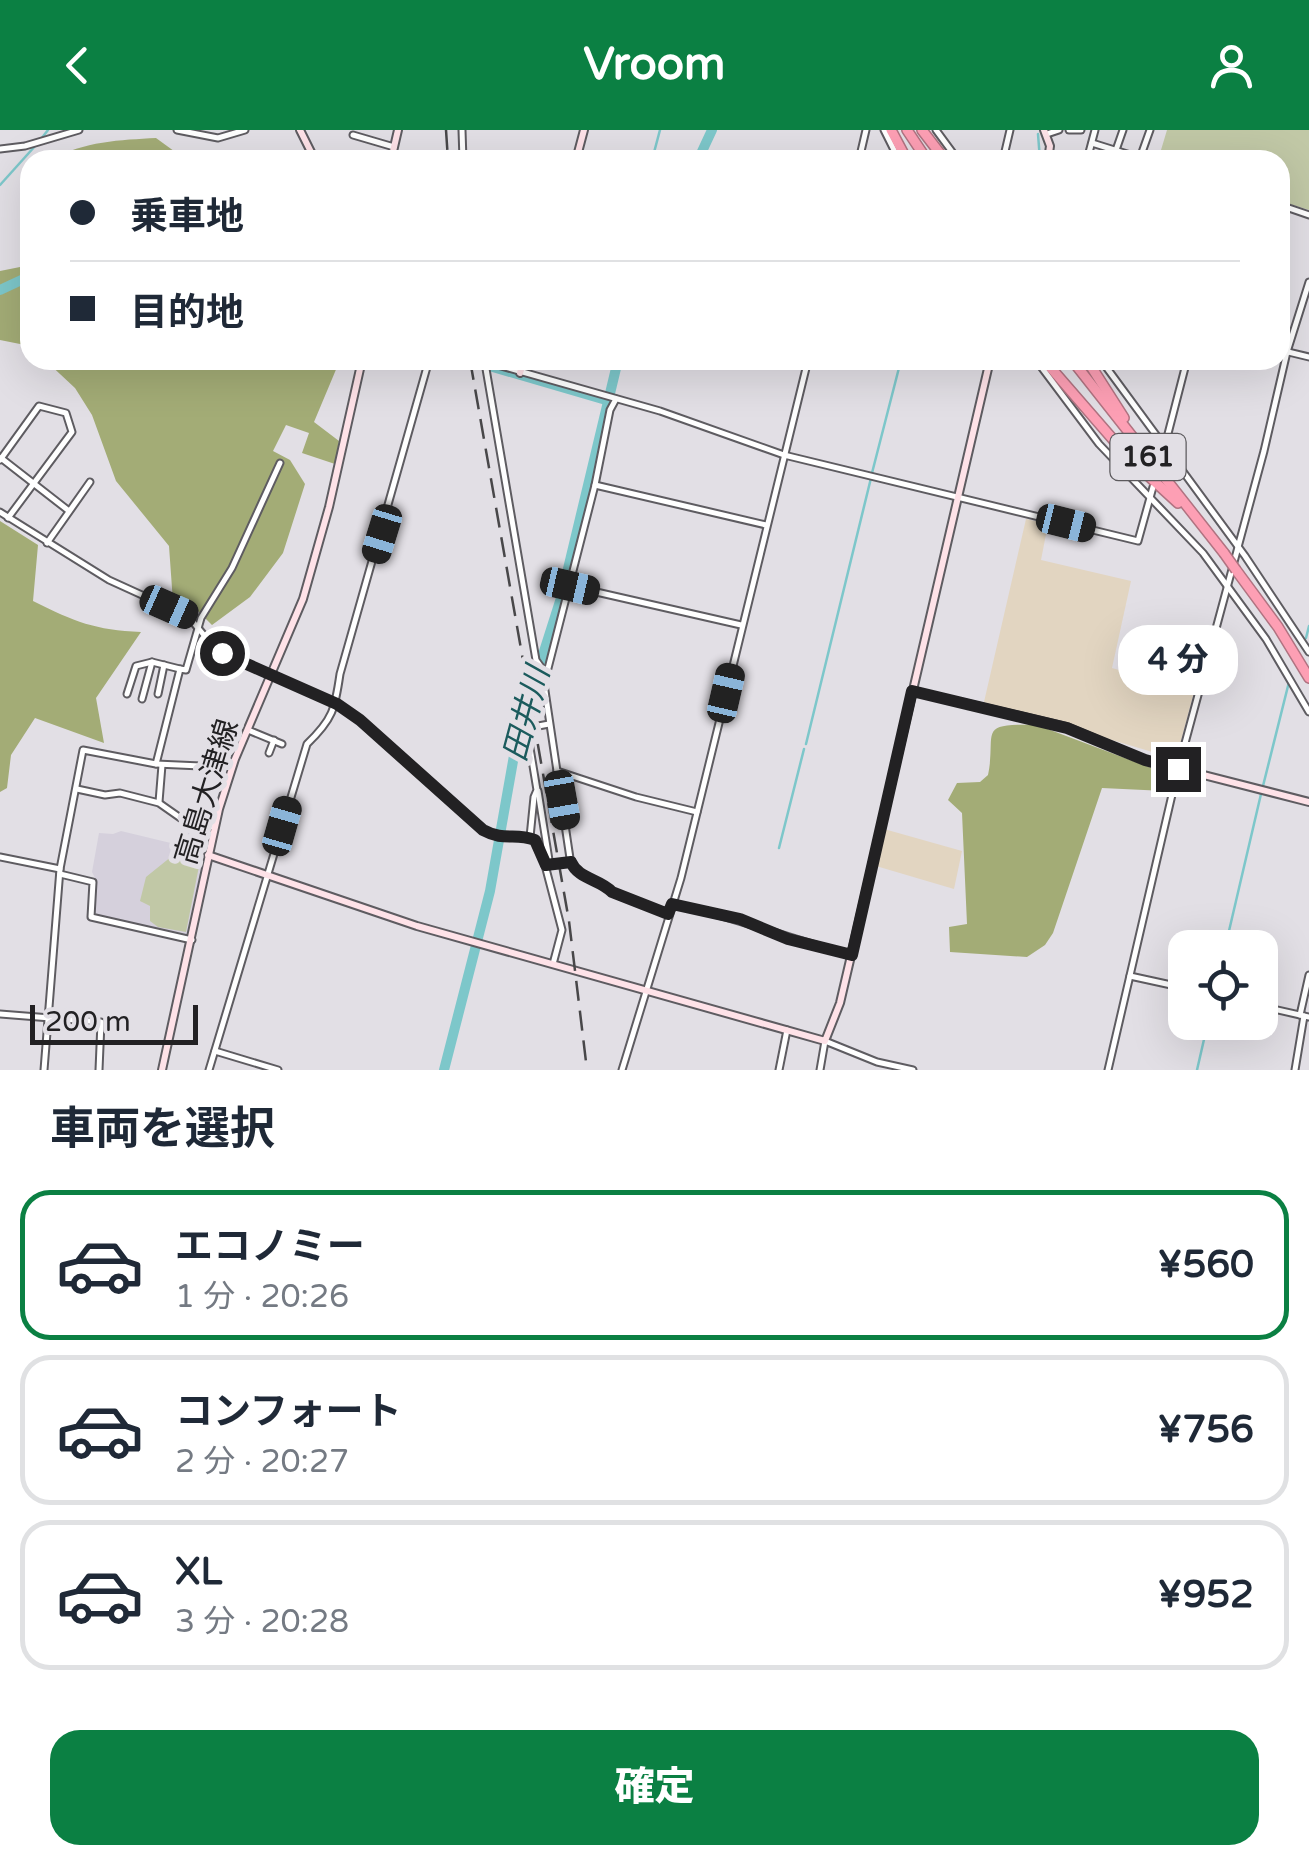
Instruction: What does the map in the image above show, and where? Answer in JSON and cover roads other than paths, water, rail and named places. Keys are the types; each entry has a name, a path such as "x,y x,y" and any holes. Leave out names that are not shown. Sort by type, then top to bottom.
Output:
{"highway":[{"path":"922,130 937,150"},
{"path":"1053,370 1130,459 1202,525"},
{"name":"161","path":"1080,370 1224,553 1278,627 1309,678"},
{"path":"1093,370 1202,525"}],"street":[{"path":"0,149 79,130"},
{"path":"177,130 218,138 245,130"},
{"path":"393,150 398,130"},
{"path":"1046,132 1058,130"},
{"path":"1068,130 1081,130"},
{"path":"1090,150 1095,130"},
{"path":"1092,143 1116,150 1122,130"},
{"path":"353,135 394,147"},
{"path":"1290,334 1309,282"},
{"name":"高島大津線","path":"162,1070 214,827 248,730 302,600 360,370"},
{"path":"209,1070 306,744 324,727 337,704 340,674 426,370"},
{"path":"485,370 538,662 545,672"},
{"path":"511,370 616,399 784,455 1138,541 1154,486"},
{"path":"622,1070 672,904 805,370"},
{"path":"820,1070 852,955 988,370"},
{"path":"1044,370 1099,444 1151,496 1228,585 1266,639 1309,712"},
{"path":"1108,370 1309,652"},
{"path":"1162,457 1184,370"},
{"path":"1108,1070 1178,769 1238,549 1280,370"},
{"path":"616,399 610,410 570,586 545,672 549,724 571,862 579,874 612,892 668,914"},
{"path":"8,518 34,484 72,432 64,410 38,406 1,458 34,484 70,510"},
{"path":"128,694 133,670 152,662 186,670 198,625 232,568 280,463"},
{"path":"47,543 90,482"},
{"path":"595,485 766,525"},
{"path":"0,512 108,580 188,616 213,646 337,704 360,720 469,819 497,838 530,837 540,846 562,930 553,964"},
{"path":"570,586 741,626"},
{"path":"142,700 152,662"},
{"path":"158,694 164,665"},
{"path":"159,803 159,765 180,669"},
{"path":"912,691 1067,728 1145,760 1309,802"},
{"path":"546,865 549,860 528,736 533,727 549,724"},
{"path":"248,730 282,744"},
{"path":"269,753 274,740"},
{"path":"44,1070 60,872 83,750 159,765 201,766"},
{"path":"557,771 636,798 696,812"},
{"path":"76,789 159,803 190,824 214,827"},
{"path":"530,837 538,790"},
{"path":"208,855 476,943 647,989 912,1070"},
{"path":"0,857 93,882 91,917 192,940"},
{"path":"546,865 571,862"},
{"path":"672,904 740,919 788,939 852,955"},
{"path":"1295,1070 1309,975"},
{"path":"1130,976 1168,984"},
{"path":"1278,1010 1304,1016"},
{"path":"0,1014 101,1022 100,1070"},
{"path":"778,1070 787,1030"},
{"path":"214,1051 278,1070"}],"waterway":[{"path":"41,139 48,130"},
{"path":"655,150 660,130"},
{"name":"田井川","path":"703,150 712,130"},
{"path":"1038,134 1039,150"},
{"path":"32,150 36,145"},
{"path":"0,185 20,163"},
{"path":"0,290 20,281"},
{"path":"503,370 606,400"},
{"name":"田井川","path":"444,1070 490,891 518,733 561,598 616,370"},
{"path":"872,473 898,370"},
{"path":"806,744 871,478"},
{"path":"1306,638 1309,626"},
{"path":"1263,786 1289,682"},
{"path":"779,848 804,749"},
{"path":"1229,930 1261,794"},
{"path":"1197,1070 1204,1040"}],"railway":[{"path":"446,130 447,150"},
{"path":"472,370 569,921 587,1070"}]}
